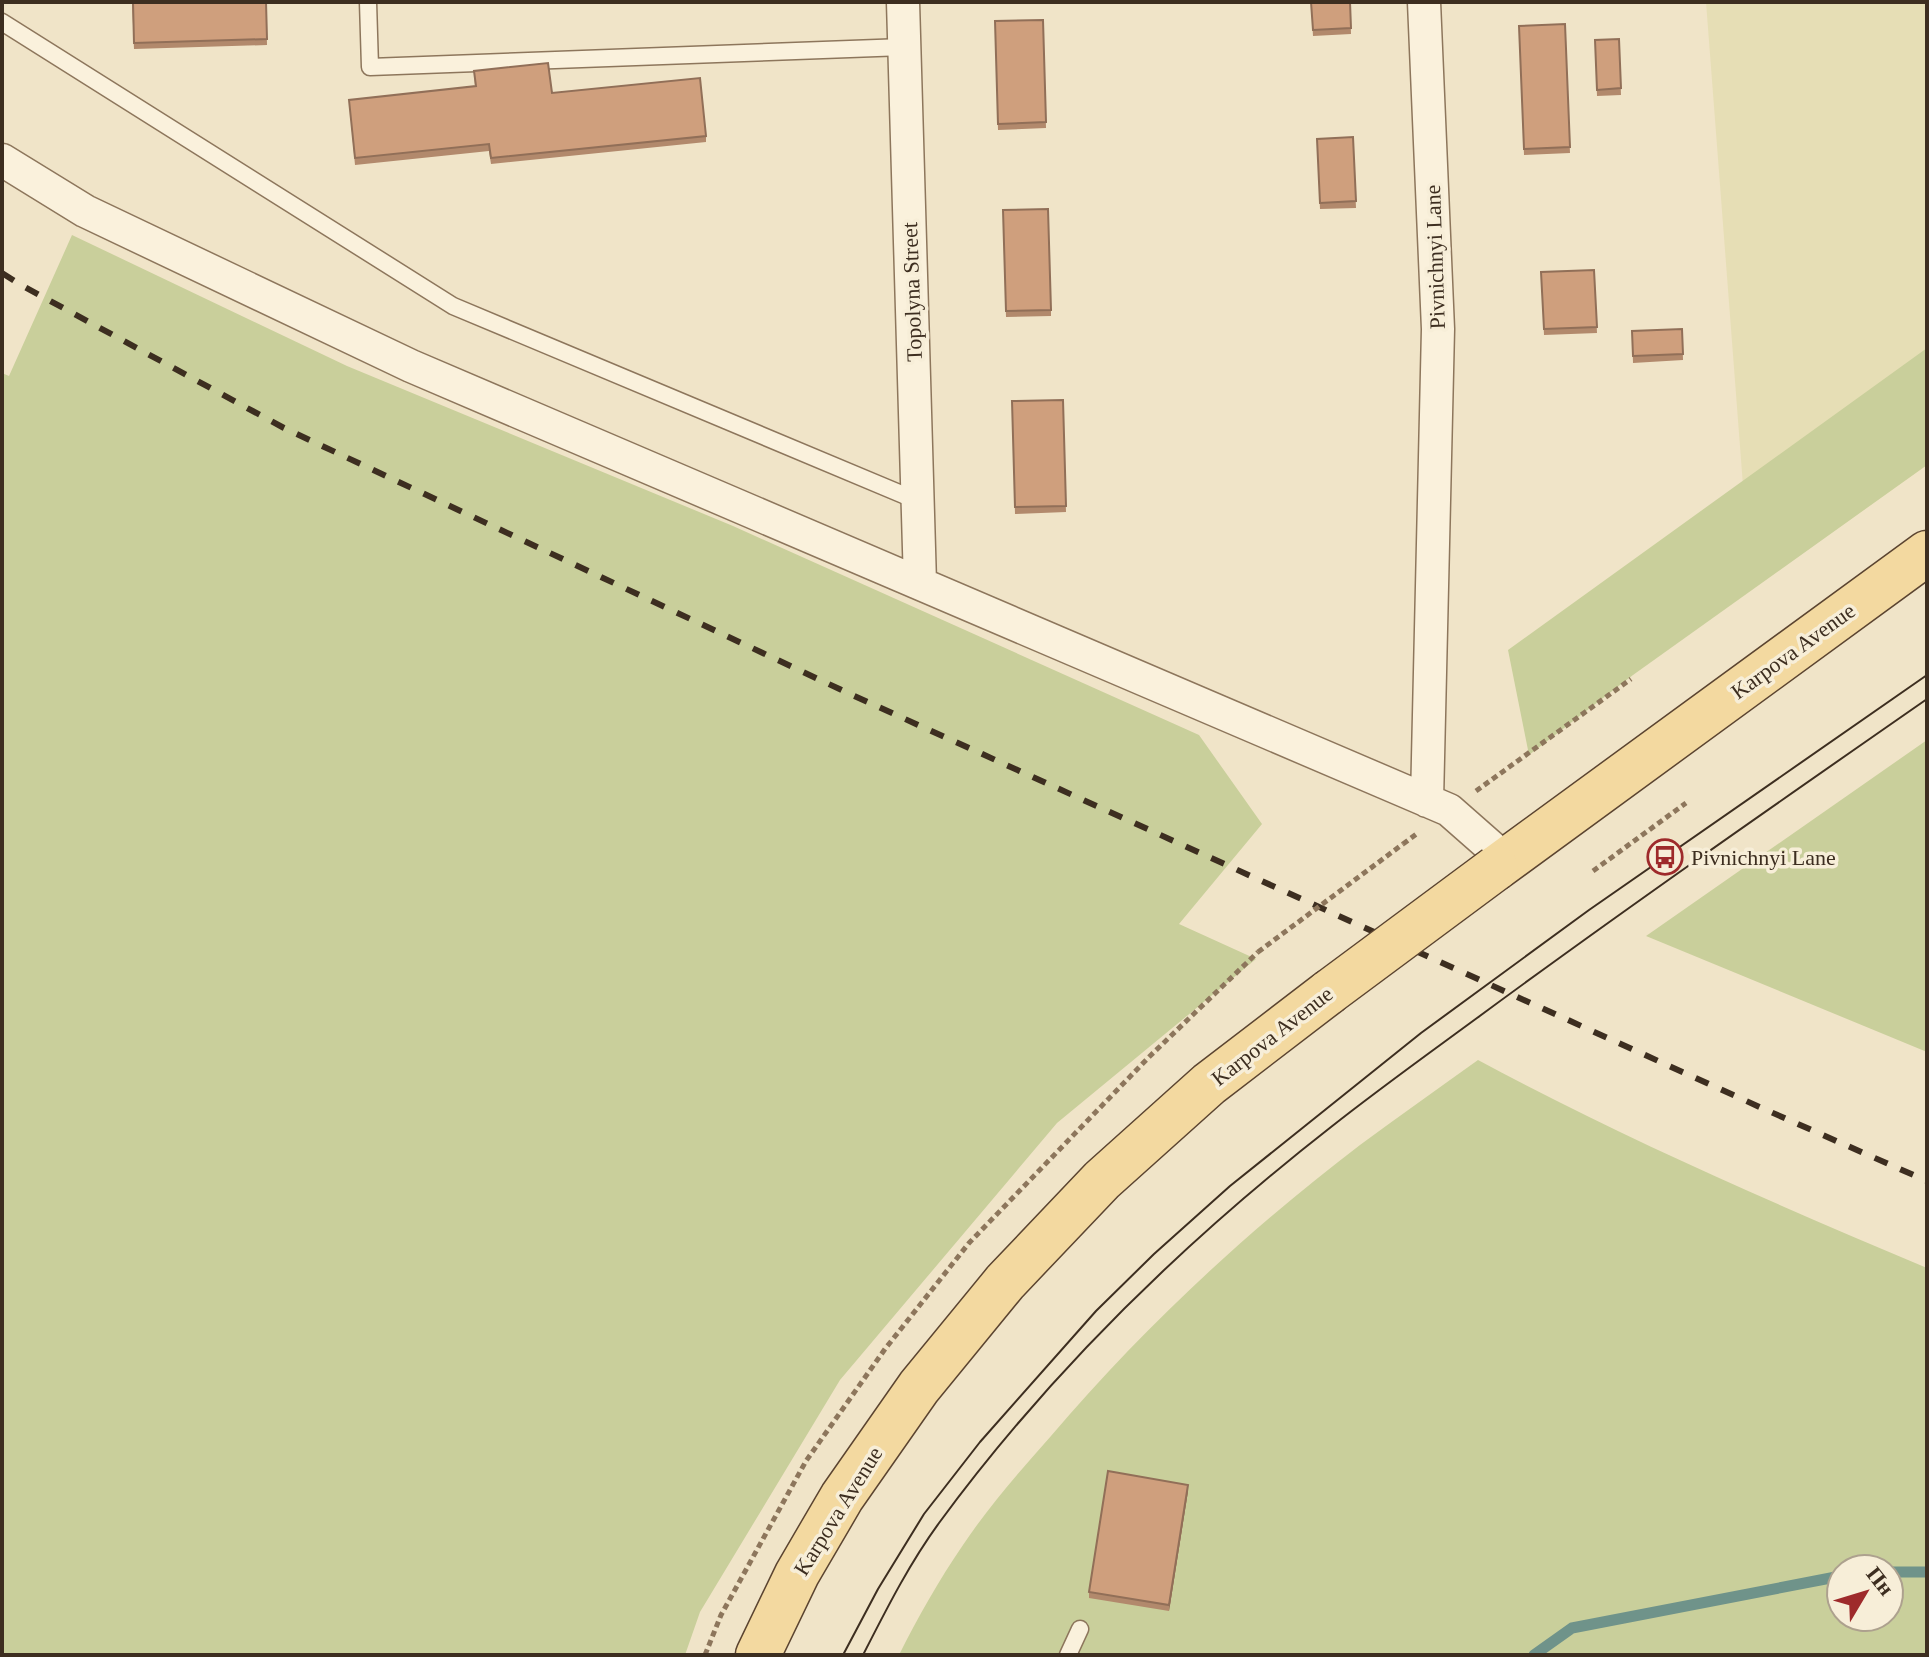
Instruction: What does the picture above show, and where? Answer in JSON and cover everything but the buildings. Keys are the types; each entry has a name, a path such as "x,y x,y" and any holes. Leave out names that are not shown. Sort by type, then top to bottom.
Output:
{"main road":[{"name":"Karpova Avenue","path":"758,1655 797,1574 842,1497 919,1387 1005,1282 1102,1180 1209,1084 1329,992 1927,553"}],"street":[{"name":"Topolyna Street","path":"903,2 920,583"},
{"name":"Pivnichnyi Lane","path":"1424,2 1438,329 1438,806"},
{"path":"2,160 85,211 411,366 1438,806 1501,864"}],"lane":[{"path":"368,2 370,67 904,47"},
{"path":"2,22 453,306 918,501"},
{"path":"1068,1655 1080,1629"}],"path":[{"path":"1438,806 1631,679"},
{"path":"1593,871 1686,803"},
{"path":"1258,952 1403,844"}],"shaded area":[{"path":"1706,2 1927,2 1927,465 1751,590"}],"green space":[{"path":"72,235 347,366 733,526 1199,735 1262,824 1179,924 1256,959 1057,1123 840,1380 700,1612 685,1655 2,1655 2,373 9,376"},
{"path":"1927,348 1927,465 1633,675 1529,755 1508,650"},
{"path":"1927,740 1927,1052 1646,936"},
{"path":"1478,1060 1700,1169 1927,1268 1927,1655 899,1655 937,1585 983,1516 1086,1396 1159,1319 1237,1246 1360,1145"}],"waterway":[{"path":"1905,1572 1927,1572"},
{"path":"1534,1655 1572,1628 1825,1579"}],"tram line":[{"path":"843,1655 878,1589 924,1514 980,1442 1096,1311 1154,1254 1230,1186 1421,1033 1589,910 1927,675"},
{"path":"863,1655 918,1555 981,1468 1073,1362 1224,1216 1331,1127 1422,1058 1927,699"}],"railway":[{"path":"2,273 284,428 850,694 1927,1181"}],"place":[{"name":"Pivnichnyi Lane","path":"1665,857"}]}
